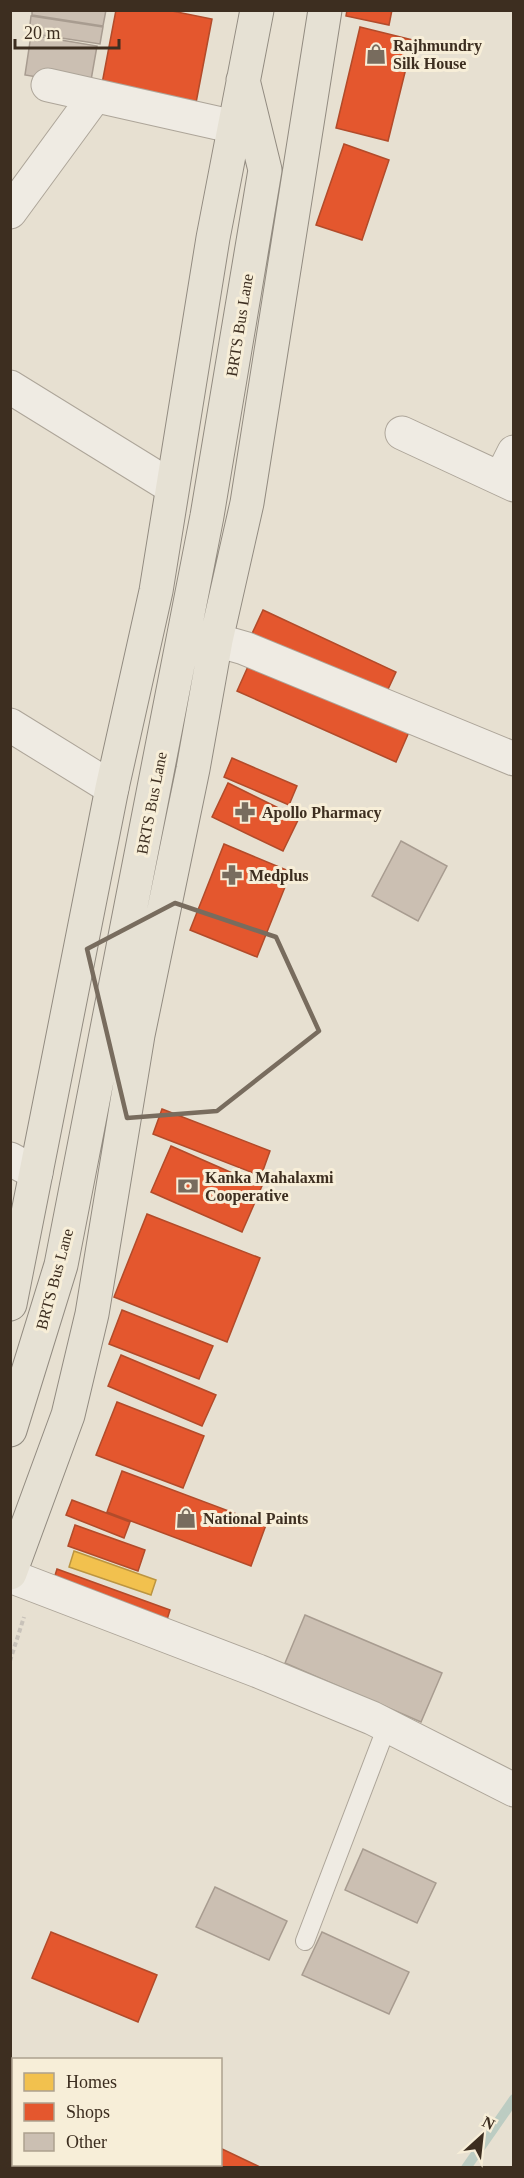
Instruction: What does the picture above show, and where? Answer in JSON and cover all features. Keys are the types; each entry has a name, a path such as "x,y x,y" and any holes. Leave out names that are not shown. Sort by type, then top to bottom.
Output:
{"main road":[{"path":"10,1304 23,1166 156,591 213,238 257,10"},
{"path":"10,1575 68,1414 92,1314 138,1035 193,769 216,640 247,503 325,10"},
{"path":"243,80 265,170"},
{"path":"265,170 310,105"},
{"name":"BRTS Bus Lane","path":"10,1430 61,1265 207,516 265,170"}],"street":[{"path":"48,85 235,127"},
{"path":"10,212 95,96"},
{"path":"10,387 172,487"},
{"path":"402,433 509,472"},
{"path":"216,640 244,648 513,759"},
{"path":"10,725 112,788"},
{"path":"10,1575 258,1671 387,1726 513,1790"}],"lane":[{"path":"305,1941 387,1726"}],"highlighted area":[{"path":"175,903 276,937 319,1031 217,1111 127,1118 87,949"}],"building: Homes":[{"path":"74,1551 156,1580 151,1595 69,1567"}],"building: Shops":[{"path":"116,10 167,10 212,19 195,108 101,89"},
{"path":"347,10 392,10 389,25 346,16"},
{"path":"360,27 413,40 388,141 336,128"},
{"path":"344,144 389,160 362,240 316,225"},
{"path":"263,610 396,672 383,700 250,638"},
{"path":"250,662 409,732 396,762 237,691"},
{"path":"232,758 297,786 289,805 224,777"},
{"path":"228,783 299,818 283,851 212,817"},
{"path":"224,844 291,872 257,957 190,930"},
{"path":"162,1109 270,1151 261,1176 153,1134"},
{"path":"171,1146 262,1186 242,1232 151,1192"},
{"path":"147,1214 260,1258 227,1342 114,1297"},
{"path":"122,1310 213,1346 199,1379 109,1344"},
{"path":"121,1355 216,1395 202,1426 108,1386"},
{"path":"117,1402 204,1436 183,1488 96,1455"},
{"name":"National Paints","path":"122,1471 266,1525 251,1566 107,1512"},
{"path":"72,1500 130,1522 124,1538 66,1515"},
{"path":"75,1525 145,1550 138,1571 68,1546"},
{"path":"57,1569 170,1610 165,1626 52,1585"},
{"path":"51,1932 157,1975 138,2022 32,1978"},
{"path":"12,2126 12,2166 222,2166 222,2149 262,2168 10,2168 10,2129"}],"building: Other":[{"path":"32,10 106,10 103,26 32,15"},
{"path":"31,16 103,27 100,44 29,33"},
{"path":"31,35 97,46 90,86 25,75"},
{"path":"401,841 447,866 418,921 372,896"},
{"path":"305,1615 442,1673 421,1722 285,1663"},
{"path":"363,1849 436,1883 417,1923 345,1890"},
{"path":"215,1887 287,1921 269,1960 196,1927"},
{"path":"322,1932 409,1972 389,2014 302,1975"}],"waterway":[{"path":"466,2168 514,2099"}],"place":[{"name":"Rajhmundry Silk House","path":"376,54"},
{"name":"Apollo Pharmacy","path":"245,812"},
{"name":"Medplus","path":"232,875"},
{"name":"Kanka Mahalaxmi Cooperative","path":"188,1186"},
{"name":"National Paints","path":"186,1518"}]}
